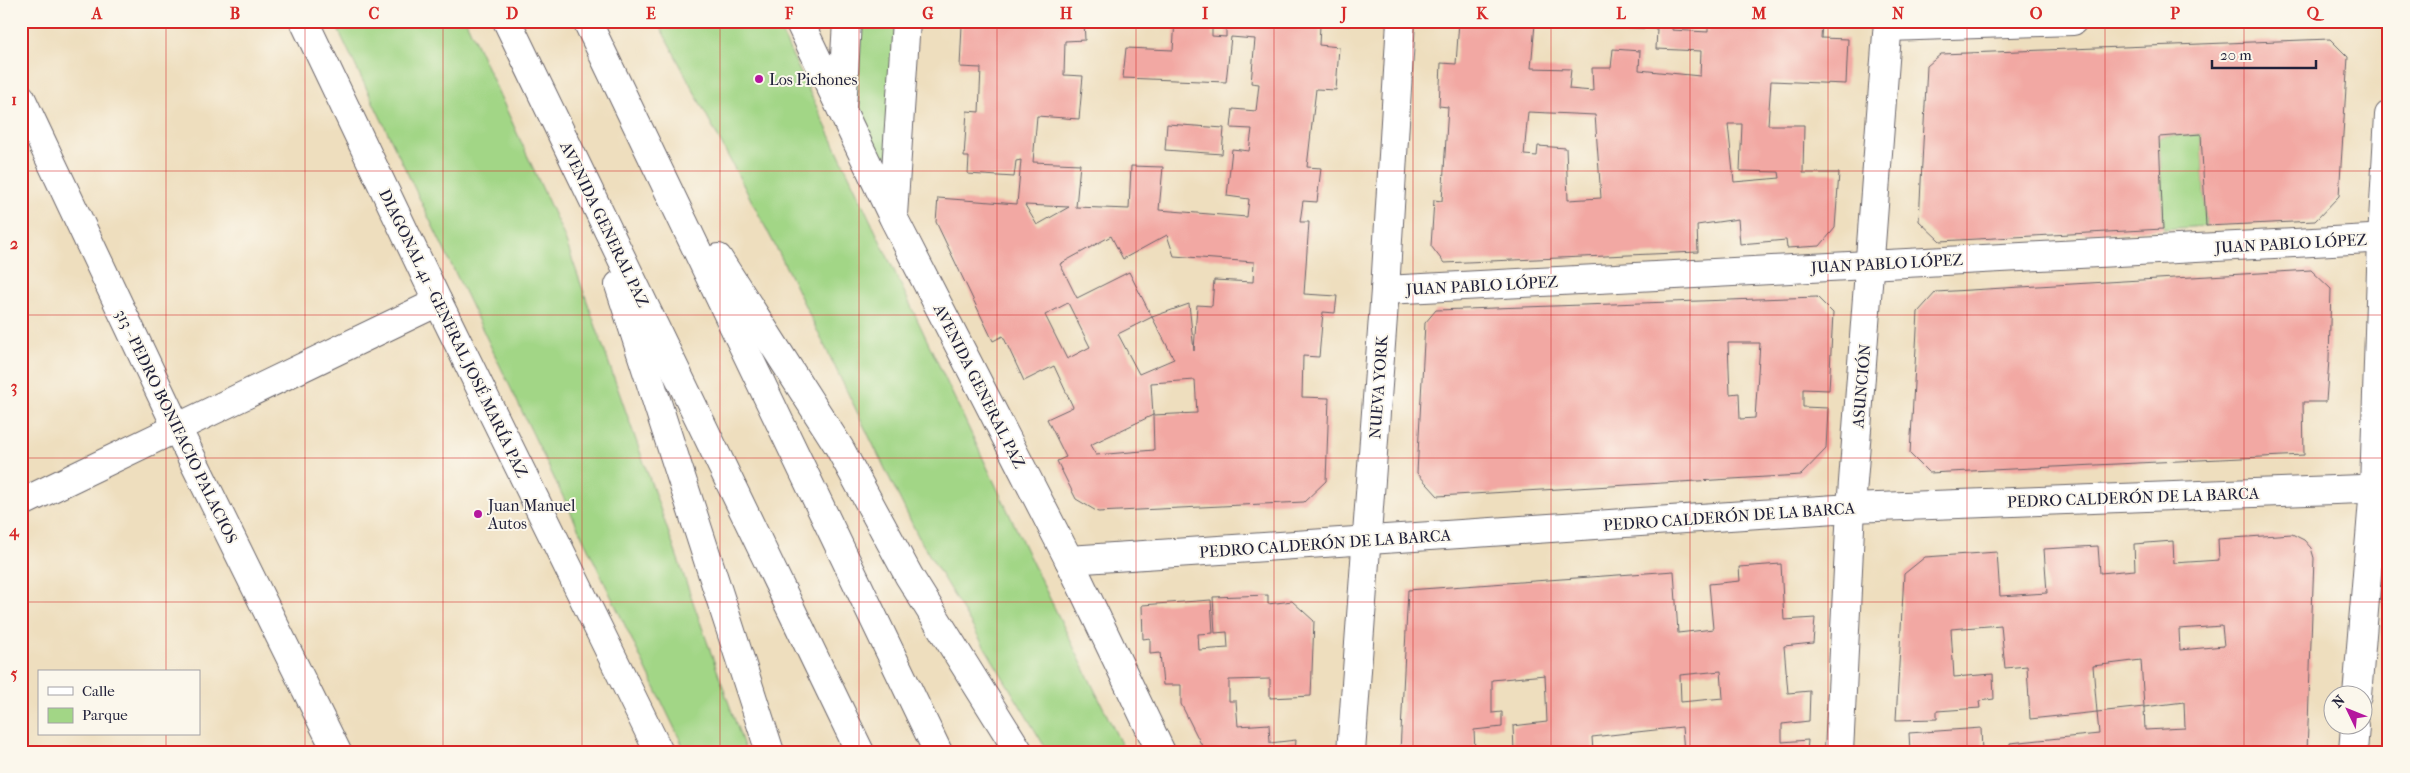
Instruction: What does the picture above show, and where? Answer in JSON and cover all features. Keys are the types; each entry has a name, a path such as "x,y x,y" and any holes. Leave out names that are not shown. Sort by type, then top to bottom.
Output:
{"main road":[{"name":"DIAGONAL 41 - GENERAL JOSÉ MARÍA PAZ","path":"304,21 438,302 659,752"},
{"name":"AVENIDA GENERAL PAZ","path":"507,21 860,752"},
{"path":"587,21 938,752"},
{"name":"AVENIDA GENERAL PAZ","path":"799,21 892,217 1069,560 1161,752"},
{"path":"842,111 847,21"},
{"path":"892,217 906,21"},
{"name":"NUEVA YORK","path":"1350,752 1385,290 1401,21"},
{"path":"1888,24 2073,21"},
{"name":"ASUNCIÓN","path":"1839,752 1851,508 1888,24"},
{"name":"313 - PEDRO BONIFACIO PALACIOS","path":"21,98 177,428 337,752"},
{"path":"2358,686 2381,488 2389,115"},
{"path":"653,158 839,447 910,576 1019,752"},
{"path":"590,193 704,553 770,752"},
{"name":"JUAN PABLO LÓPEZ","path":"1385,290 2385,238"},
{"path":"21,503 438,302"},
{"name":"PEDRO CALDERÓN DE LA BARCA","path":"1069,560 1851,508 2381,488"},
{"path":"2353,752 2354,736"}],"green space":[{"path":"334,21 466,21 564,236 746,752 686,752"},
{"path":"657,21 776,21 1032,562 1125,752 1048,752 919,538 780,255"},
{"path":"847,21 906,21 893,217 842,111"},
{"path":"2201,134 2206,226 2163,229 2159,137"}],"building":[{"path":"952,21 1084,21 1085,40 1065,41 1064,75 1083,76 1079,119 1037,116 1033,162 1080,164 1076,207 1129,209 1131,166 1163,167 1159,210 1247,217 1249,199 1227,196 1232,149 1249,151 1252,129 1231,128 1233,109 1256,111 1259,84 1251,83 1255,39 1231,37 1226,82 1123,78 1126,48 1173,50 1175,21 1212,21 1212,36 1226,37 1226,21 1350,21 1350,26 1320,25 1319,45 1339,47 1336,90 1316,89 1307,167 1321,168 1317,202 1303,201 1300,222 1309,222 1304,294 1337,296 1335,313 1323,312 1319,357 1303,356 1302,397 1329,398 1326,481 1304,502 1098,512 1076,499 1057,461 1066,457 1047,419 1073,407 1054,366 1024,381 1003,336 993,341 936,222 938,198 1017,204 1021,160 1016,161 1014,177 968,174 969,157 964,157 967,111 979,112 981,68 960,67 962,25 952,25","holes":["1025,205 1069,207 1037,225","1167,235 1174,256 1254,262 1253,282 1214,280 1212,306 1197,305 1194,351 1189,304 1152,317 1129,272 1077,298 1060,264 1111,236 1123,259","1068,303 1090,347 1067,359 1045,315","1152,317 1174,359 1139,374 1118,334","1195,380 1197,413 1153,415 1151,383","1153,415 1154,450 1096,455 1090,445"]},
{"path":"1459,21 1578,21 1578,24 1535,24 1531,68 1571,69 1569,89 1593,91 1592,68 1611,68 1613,49 1640,51 1639,70 1700,76 1701,51 1656,49 1657,29 1616,27 1617,21 1673,21 1672,30 1708,32 1708,21 1822,21 1821,38 1848,39 1846,84 1771,81 1768,125 1804,125 1803,173 1839,173 1835,228 1820,246 1787,248 1786,240 1740,244 1738,219 1697,225 1698,252 1444,263 1431,246 1434,200 1442,201 1448,107 1439,106 1441,63 1456,64","holes":["1528,112 1595,115 1601,198 1568,200 1566,148 1538,146 1537,156 1524,155","1728,124 1742,124 1740,171 1779,172 1780,178 1734,182"]},
{"path":"2330,39 2348,57 2339,196 2315,221 2206,226 2201,134 2159,137 2163,229 1940,241 1919,221 1927,66 1941,54"},
{"path":"1167,124 1224,128 1222,154 1165,150"},
{"path":"2311,270 2331,289 2329,359 2326,402 2303,402 2304,455 1929,473 1910,454 1918,312 1936,292"},
{"path":"1817,297 1833,313 1829,390 1803,389 1803,407 1828,408 1826,449 1801,475 1438,496 1417,473 1425,323 1436,310","holes":["1728,343 1760,343 1755,418 1740,419 1739,393 1730,394"]},
{"path":"2292,534 2304,540 2311,548 2314,558 2307,752 2010,752 2010,743 2099,734 2097,712 2030,719 2027,666 2005,668 2001,625 1951,629 1954,677 1993,674 1994,699 1979,701 1980,708 1937,711 1937,719 1896,720 1904,574 1925,557 1997,552 2000,596 2047,593 2044,549 2098,546 2100,573 2135,570 2134,544 2173,541 2174,563 2219,560 2218,539","holes":["2222,626 2224,646 2180,650 2179,629","2141,660 2144,707 2097,712 2093,666","2184,702 2185,728 2145,730 2144,707"]},
{"path":"1781,564 1784,620 1815,618 1813,643 1784,646 1788,693 1810,691 1809,721 1782,724 1782,742 1808,740 1807,752 1684,752 1682,727 1592,737 1593,752 1514,752 1513,726 1547,722 1545,675 1492,680 1492,713 1502,712 1502,727 1474,730 1475,752 1400,752 1408,590 1674,571 1678,633 1713,629 1709,584 1740,581 1739,567","holes":["1721,671 1723,698 1681,702 1680,675"]},
{"path":"1268,595 1268,604 1292,601 1314,621 1311,696 1270,698 1270,679 1229,680 1229,701 1236,701 1238,726 1269,724 1270,743 1296,740 1295,752 1193,752 1192,750 1203,748 1181,704 1181,685 1163,685 1160,653 1150,654 1150,638 1143,639 1142,605 1211,600 1213,633 1198,634 1199,650 1228,648 1227,632 1215,633 1213,597"},
{"path":"1981,728 1982,752 1910,752 1909,733"}],"place":[{"name":"Los Pichones","path":"759,79"},
{"name":"Juan Manuel Autos","path":"478,514"}]}
